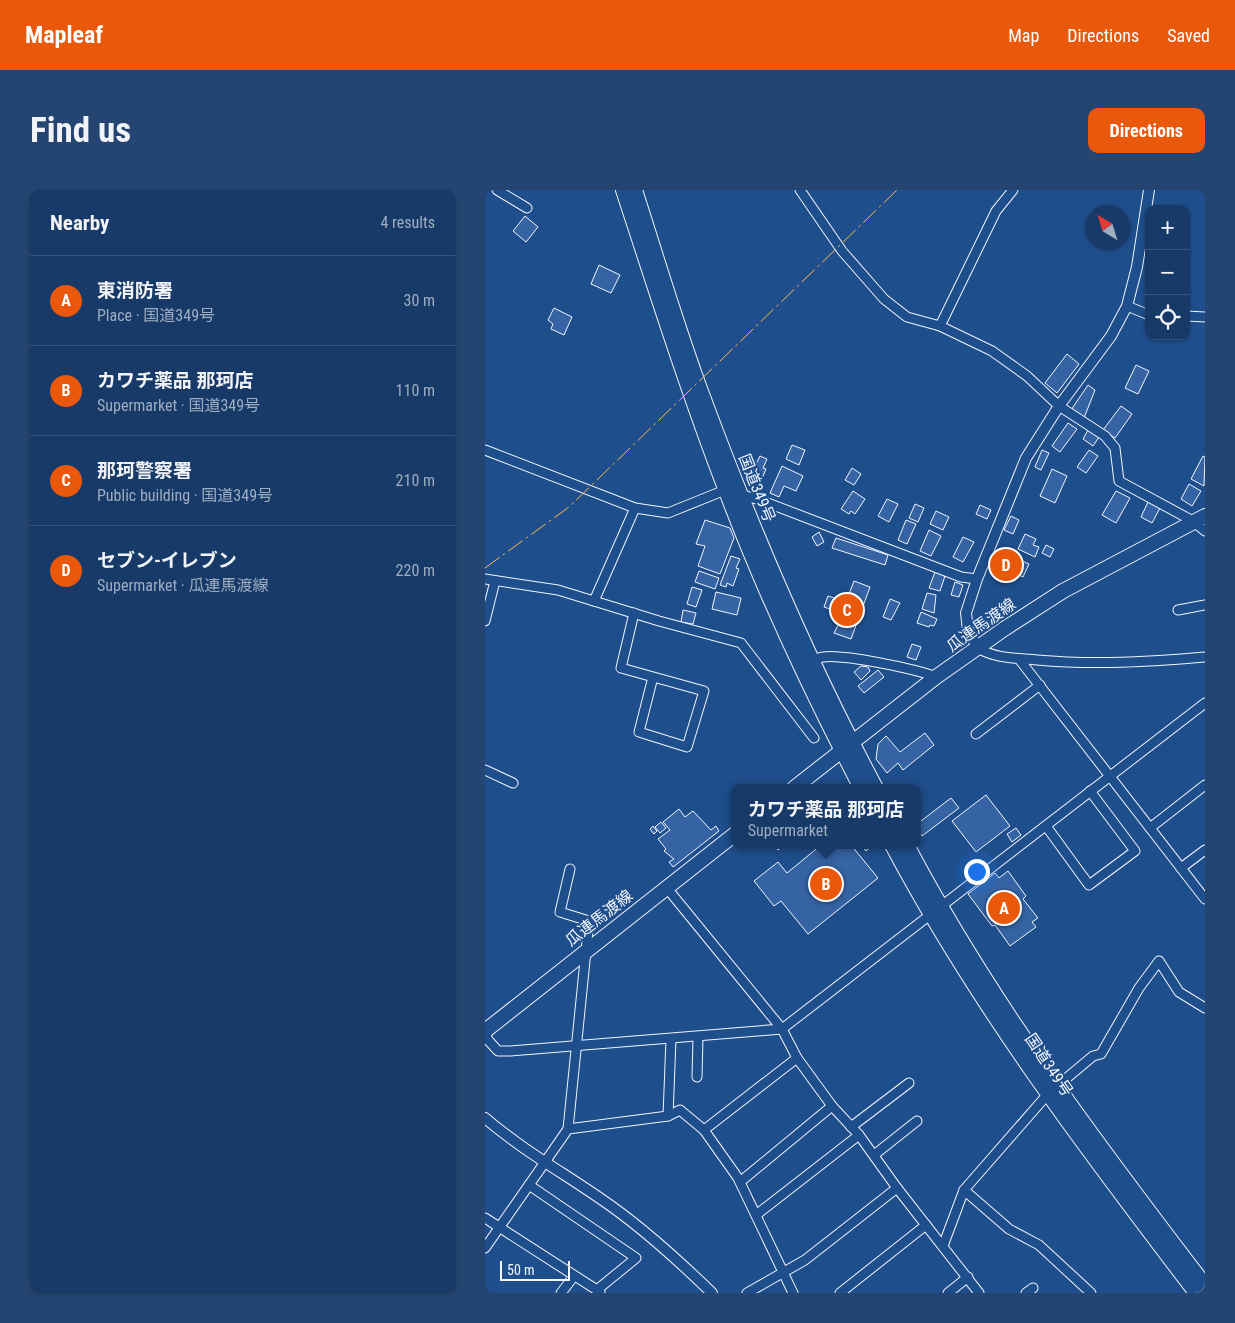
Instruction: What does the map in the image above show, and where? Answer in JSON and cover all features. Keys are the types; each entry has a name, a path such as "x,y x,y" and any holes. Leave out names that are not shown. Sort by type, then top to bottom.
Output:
{"main road":[{"name":"国道349号","path":"623,190 691,398 725,490 757,567 847,747 873,784"},
{"name":"国道349号","path":"635,190 701,392 741,496 847,747 860,784"},
{"name":"瓜連馬渡線","path":"799,784 936,677 1063,591 1199,519"},
{"name":"瓜連馬渡線","path":"485,1032 731,837"},
{"name":"国道349号","path":"895,849 936,910 1108,1179 1195,1293"},
{"name":"国道349号","path":"909,849 936,910"},
{"name":"国道349号","path":"1052,1091 1205,1285"}],"street":[{"path":"497,190 527,208"},
{"path":"800,190 842,251 884,300 907,317 940,326 992,351 1027,376 1059,406 1094,428 1115,448 1119,481 1199,519 1205,531"},
{"path":"940,326 996,212 1013,190"},
{"path":"1149,190 1137,267 1127,306 1111,336 1059,406 1026,458 965,613 968,630 978,648 990,656 1135,664 1205,657"},
{"path":"1127,306 1145,313"},
{"path":"1190,316 1205,317"},
{"path":"485,450 635,508 668,512 725,490 760,500 961,577 977,579"},
{"path":"594,601 635,508"},
{"path":"485,579 558,590 741,643 814,738"},
{"path":"485,621 495,581"},
{"path":"1178,610 1205,605"},
{"path":"634,613 621,668 704,691 687,747 639,732 653,677"},
{"path":"812,661 824,657 848,659 919,670 936,677"},
{"path":"1019,659 1205,899"},
{"path":"976,734 1040,685"},
{"path":"485,1032 488,1040 498,1051 782,1029 1205,703"},
{"path":"485,770 513,783"},
{"path":"1151,828 1205,785"},
{"path":"1046,826 1089,885 1135,851 1090,792"},
{"path":"1181,868 1205,850"},
{"path":"485,1248 568,1129 589,921 561,912 570,869"},
{"path":"666,887 782,1029 797,1058 832,1106 859,1135 897,1188 979,1293"},
{"path":"943,1246 964,1190 1052,1091 1093,1056 1101,1054 1139,988 1159,961 1179,992 1205,1008"},
{"path":"697,1078 698,1037"},
{"path":"668,1116 671,1039"},
{"path":"704,1130 797,1058"},
{"path":"851,1127 909,1083"},
{"path":"740,1182 832,1106"},
{"path":"568,1129 668,1116 680,1110 704,1130 740,1182 793,1293"},
{"path":"485,1118 544,1163 602,1199 666,1248 712,1293"},
{"path":"873,1156 917,1121"},
{"path":"756,1215 859,1135"},
{"path":"485,1218 599,1291 636,1258 529,1185"},
{"path":"747,1293 805,1260 897,1188"},
{"path":"964,1190 1009,1229 1039,1245 1091,1293"},
{"path":"840,1293 926,1225"},
{"path":"561,1293 574,1276"},
{"path":"948,1293 968,1278"}],"building":[{"path":"525,216 538,227 526,242 513,231"},
{"path":"599,265 620,275 611,293 591,284"},
{"path":"554,308 572,317 564,335 551,329 553,324 548,320"},
{"path":"1067,354 1079,364 1057,393 1045,383"},
{"path":"1136,365 1149,371 1138,394 1125,388"},
{"path":"1088,385 1095,390 1084,418 1071,410"},
{"path":"1121,406 1132,414 1115,438 1103,430"},
{"path":"1068,423 1077,429 1060,452 1052,446"},
{"path":"1088,430 1099,437 1093,446 1083,439"},
{"path":"792,445 805,450 799,465 786,459"},
{"path":"1042,450 1049,453 1041,470 1035,467"},
{"path":"1089,450 1098,456 1086,473 1077,467"},
{"path":"760,456 767,459 763,468 766,469 760,483 749,478"},
{"path":"1203,456 1205,457 1204,486 1191,479"},
{"path":"782,466 803,476 796,491 784,486 779,497 770,493"},
{"path":"852,468 861,474 854,485 845,480"},
{"path":"1052,469 1067,476 1055,503 1040,496"},
{"path":"1189,484 1201,491 1192,506 1181,499"},
{"path":"853,491 865,499 855,514 851,511 849,514 841,509"},
{"path":"1116,491 1130,498 1116,523 1102,515"},
{"path":"887,499 898,504 889,522 878,516"},
{"path":"1148,502 1160,508 1152,523 1141,517"},
{"path":"915,504 924,508 918,522 909,518"},
{"path":"980,505 991,510 987,519 976,514"},
{"path":"936,511 949,517 943,530 930,524"},
{"path":"1011,516 1019,520 1013,534 1004,530"},
{"path":"705,520 730,528 734,538 720,574 698,566 705,546 696,544"},
{"path":"906,520 916,524 907,544 898,540"},
{"path":"929,530 941,536 931,556 920,551"},
{"path":"819,532 824,542 817,546 812,537"},
{"path":"1025,534 1036,539 1033,545 1039,547 1035,557 1018,549"},
{"path":"963,537 974,542 963,562 953,557"},
{"path":"836,538 888,555 885,565 832,548"},
{"path":"1046,545 1054,549 1050,557 1042,553"},
{"path":"1003,552 1029,564 1023,577 997,565"},
{"path":"731,556 740,559 736,568 739,569 733,586 727,583 726,587 720,585"},
{"path":"699,571 719,578 715,589 695,582"},
{"path":"935,572 945,576 940,591 929,588"},
{"path":"854,581 870,587 851,639 834,633 838,625 834,620 835,617 841,616 842,613 824,607 828,596 846,602"},
{"path":"955,582 963,585 959,597 951,595"},
{"path":"692,587 702,590 696,607 687,604"},
{"path":"716,592 741,598 737,615 712,609"},
{"path":"927,593 936,595 934,613 922,609"},
{"path":"890,599 900,603 891,620 883,617"},
{"path":"683,610 696,613 693,624 681,622"},
{"path":"921,612 937,619 934,626 930,625 929,627 917,623"},
{"path":"912,644 921,647 916,660 907,657"},
{"path":"861,666 868,667 870,671 861,680 854,672"},
{"path":"878,670 884,677 864,693 858,686"},
{"path":"925,733 934,745 903,770 898,763 887,773 876,759 878,744 886,736 900,752"},
{"path":"986,795 1010,826 976,852 952,821"},
{"path":"951,798 959,808 922,836 921,821"},
{"path":"679,809 685,817 693,811 711,830 716,826 719,831 673,867 669,862 674,859 664,851 666,849 658,839 670,830 663,822"},
{"path":"661,822 666,828 660,833 655,827"},
{"path":"653,826 657,831 654,834 650,829"},
{"path":"1016,828 1021,835 1012,842 1007,834"},
{"path":"816,849 854,849 878,878 808,934 781,901 774,906 754,881 778,862 787,873"},
{"path":"1008,871 1026,896 1023,899 1038,918 1032,922 1036,927 1010,946 995,925 992,926 968,894 995,873 999,878"}],"power":[{"path":"485,568 569,507 897,190"}],"place":[{"name":"セブン-イレブン","path":"1006,565"},
{"name":"那珂警察署","path":"847,610"},
{"name":"カワチ薬品 那珂店","path":"826,884"},
{"name":"東消防署","path":"1004,908"}]}
